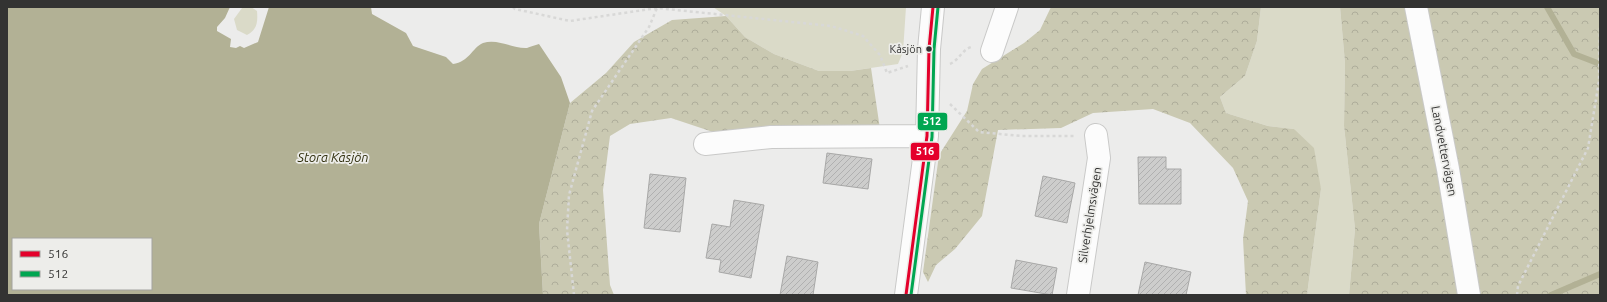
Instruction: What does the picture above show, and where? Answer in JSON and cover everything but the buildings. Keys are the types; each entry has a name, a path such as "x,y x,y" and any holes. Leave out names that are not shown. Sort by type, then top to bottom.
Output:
{"street":[{"path":"908,295 927,136 930,68 929,49 933,7"},
{"path":"992,51 1007,7"},
{"name":"Landvettervägen","path":"1416,7 1448,169 1469,295"},
{"name":"Silverhjelmsvägen","path":"1078,295 1099,158 1096,135"},
{"path":"705,144 771,136 927,136"}],"path":[{"path":"513,7 515,9 570,21 658,8 831,26 863,36 880,55 887,72 912,65 941,68 956,61 966,48 979,44 992,51"},
{"path":"574,295 567,230 569,195 592,111 649,27 658,8"},
{"path":"1517,295 1518,286 1588,148 1600,81 1600,25"},
{"path":"949,102 979,132 1021,136 1096,135"}],"shaded area":[{"path":"251,7 257,11 257,22 253,31 247,35 237,30 234,19 242,8"},
{"path":"713,7 906,7 903,52 898,64 850,71 819,71 774,54 745,37 726,16"},
{"path":"1261,7 1340,7 1345,63 1344,126 1355,229 1349,295 1307,295 1321,189 1294,129 1268,126 1226,113 1220,97 1245,76 1257,41"}],"green space":[{"path":"1051,7 1261,7 1257,41 1245,76 1220,97 1226,113 1268,126 1294,129 1314,148 1321,189 1307,295 1246,295 1243,239 1248,201 1233,168 1190,123 1153,109 1093,113 1061,128 998,130 982,216 955,249 936,265 928,282 923,272 939,155 967,111 973,84 982,69 1024,43 1040,30"},
{"path":"1340,7 1600,7 1600,295 1349,295 1355,229 1344,126 1345,63"},
{"path":"726,16 745,37 774,54 819,71 850,71 871,68 880,129 713,132 671,118 630,124 610,136 603,190 610,285 614,295 543,295 539,224 570,103 606,73 634,42 672,20"}],"water":[{"name":"Stora Kåsjön","path":"7,7 230,7 225,18 217,27 217,31 231,39 230,47 236,48 240,46 244,48 258,42 269,7 371,7 372,14 406,33 413,46 446,57 453,64 463,61 483,43 494,42 522,48 539,44 561,77 570,103 539,224 543,295 7,295"}],"waterway":[{"path":"1547,7 1574,54 1600,64"},
{"path":"1551,295 1600,274"}],"transit line":[{"name":"516","path":"906,295 927,136 929,49 933,7"},
{"name":"512","path":"911,295 932,137 934,49 938,7"}],"place":[{"name":"Kåsjön","path":"929,49"}]}
